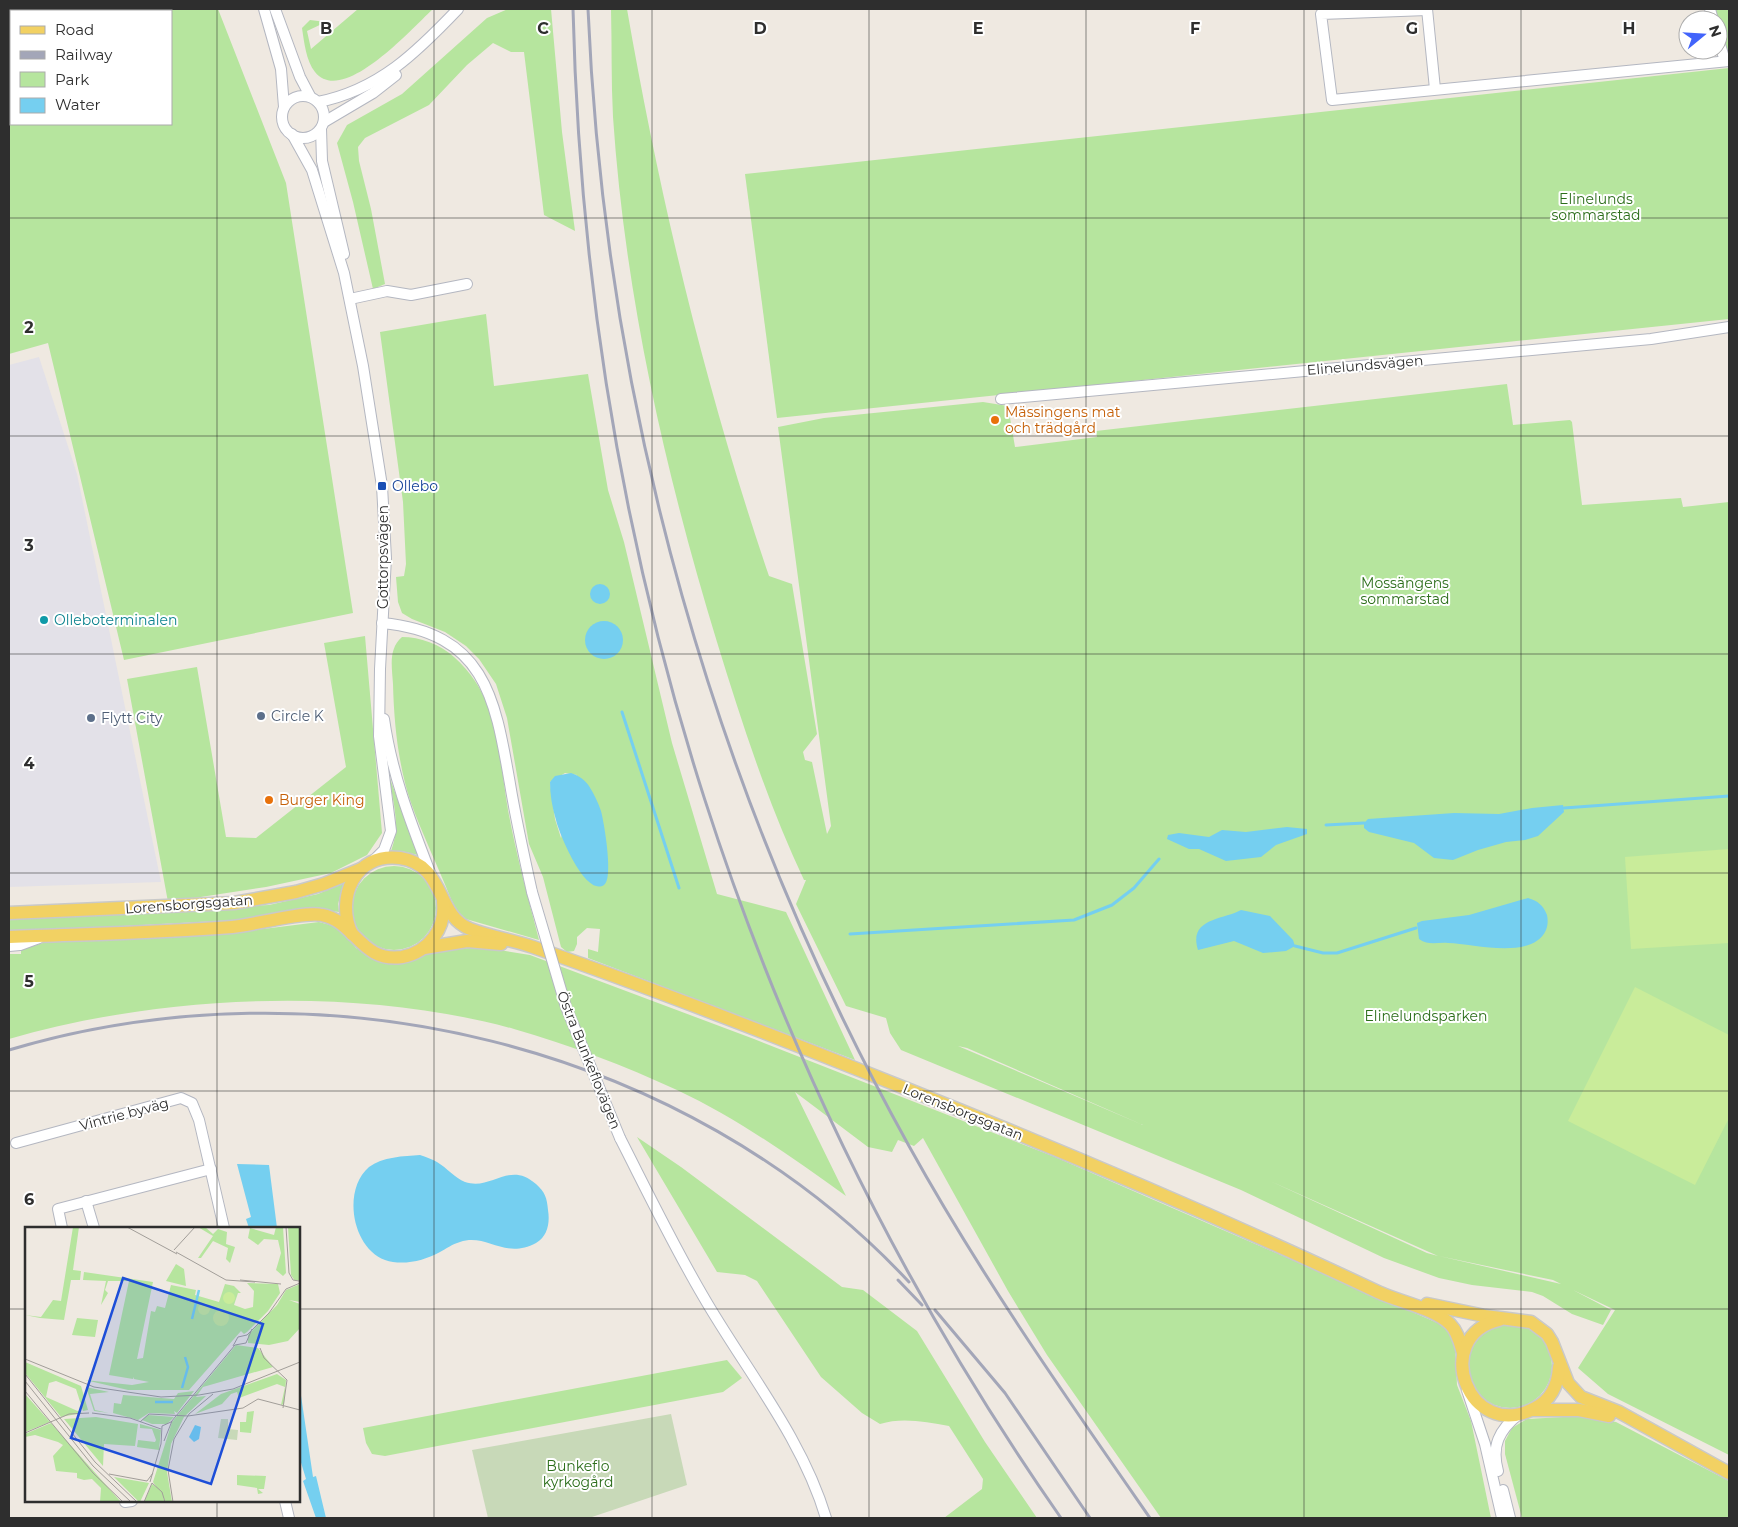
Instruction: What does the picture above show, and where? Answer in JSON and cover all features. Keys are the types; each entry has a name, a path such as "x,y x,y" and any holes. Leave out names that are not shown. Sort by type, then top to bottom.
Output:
{"main road":[{"name":"Lorensborgsgatan","path":"9,913 234,903 296,892 324,884 383,859 402,859 416,863 432,876 452,917 463,925 564,959 872,1075 1016,1132 1164,1194 1398,1301 1439,1316 1456,1331 1463,1353 1464,1377 1467,1387 1472,1397 1486,1409 1503,1415 1519,1414 1533,1410 1595,1412 1651,1431"},
{"path":"352,934 347,923 345,900 348,888 366,866"},
{"name":"Lorensborgsgatan","path":"422,948 435,936 443,920 442,894"},
{"name":"Lorensborgsgatan","path":"9,937 217,928 320,914 340,922 365,948 383,956 403,956 422,948 453,942 486,942 531,950 564,959"},
{"name":"Lorensborgsgatan","path":"1356,1281 1443,1309 1521,1319 1539,1327 1552,1342 1568,1383 1582,1398 1619,1412 1729,1473"},
{"path":"1463,1353 1478,1329 1504,1318"},
{"name":"Lorensborgsgatan","path":"1533,1410 1548,1399 1554,1390 1557,1382 1559,1362"}],"street":[{"name":"Gottorpsvägen","path":"264,9 281,69 284,107 283,123 292,134 312,170 344,273 382,486 386,558 380,669 379,736 391,831 384,850 366,866"},
{"name":"Gottorpsvägen","path":"275,9 300,77 324,115 322,125 322,161 339,225 344,252 344,273"},
{"path":"284,107 295,97 314,99 348,94 380,79 392,72 458,9"},
{"path":"1435,90 1427,10 1321,14 1332,100 1435,90 1727,61"},
{"path":"292,134 307,138 322,125 372,93 417,58 436,31"},
{"path":"350,299 387,291 411,295 467,284"},
{"name":"Elinelundsvägen","path":"1001,399 1651,339 1729,327"},
{"name":"Östra Bunkeflovägen","path":"382,623 422,630 444,640 464,655 479,673 488,689 503,737 517,822 532,892 566,1007 620,1138 664,1226 702,1296 794,1443 817,1490 826,1518"},
{"name":"Gottorpsvägen","path":"380,669 384,716 393,769 404,806 432,876"},
{"path":"9,946 20,945 46,936"},
{"name":"Vintrie byväg","path":"16,1143 181,1098 192,1102 199,1120 224,1227"},
{"path":"62,1227 58,1210 211,1169"},
{"path":"86,1201 94,1227"},
{"path":"1467,1387 1487,1453 1502,1518"},
{"path":"1510,1518 1496,1462 1495,1449 1500,1432 1519,1414"},
{"path":"285,1502 289,1518"}],"shaded area":[{"path":"39,357 77,474 161,882 9,887 9,365"}],"green space":[{"path":"218,9 286,183 353,613 124,660 48,343 9,354 9,117 10,115 10,125 172,125 172,10 76,10"},
{"path":"358,9 433,9 377,60 359,72 342,79 327,80 315,72 309,62 302,28 310,20 326,22 307,31 311,49"},
{"path":"508,9 551,9 562,132 575,231 544,215 524,52 511,52 493,43 467,65 429,105 365,138 358,147 359,161 371,209 385,284 373,289 337,143 347,125 402,94 487,18"},
{"path":"611,9 627,9 654,152 687,295 705,366 746,506 769,576 792,584 817,734 803,752 805,760 812,762 827,834 831,826 778,427 824,418 983,402 1008,406 1015,447 1097,437 1096,431 1507,384 1513,425 1570,420 1572,422 1582,505 1681,498 1683,507 1729,502 1729,1455 1608,1394 1578,1368 1615,1310 1573,1290 1611,1310 1603,1325 1572,1314 1543,1296 1532,1292 1472,1285 1439,1278 1384,1258 1241,1190 901,1050 890,1033 886,1018 846,1006 796,904 806,880 804,880 779,822 756,763 736,703 698,578 664,448 637,317 619,184 613,117","holes":["958,1046 967,1048 1143,1125","1268,1180 1438,1256 1427,1253","1439,1256 1553,1280 1561,1284"]},
{"path":"1729,9 1729,66 1728,10 1713,10"},
{"name":"Elinelunds sommarstad","path":"1729,68 1729,319 777,418 745,174"},
{"path":"486,314 494,386 588,374 608,490 624,542 672,743 717,894 786,912 855,1060 588,958 588,949 598,952 600,929 587,928 577,937 574,951 567,952 561,947 543,877 529,844 507,718 496,684 479,659 466,646 445,632 402,613 398,602 396,577 404,576 406,564 403,502 380,332","holes":["565,773 577,775 561,838 555,819 550,782"]},
{"path":"365,636 382,833 367,855 331,873 266,887 168,902 127,679 197,667 226,837 256,838 346,767 324,643"},
{"path":"402,637 416,638 429,642 448,652 469,673 481,691 495,728 508,810 539,940 466,919 457,911 451,899 410,800 397,743 392,665 395,647"},
{"path":"389,776 418,855 391,851 396,823"},
{"path":"1729,849 1729,943 1631,949 1625,857"},
{"path":"394,866 410,869 424,878 433,892 436,908 433,924 424,938 410,947 394,950 378,947 364,938 355,924 352,908 355,892 364,878 378,869"},
{"path":"344,883 338,904 339,912 316,909 237,920 9,932 9,919 269,905 318,894"},
{"path":"319,922 341,928 356,948 380,961 397,963 436,951 481,947 530,955 754,1039 1055,1157 1440,1324 1447,1330 1455,1345 1457,1385 1471,1421 1491,1518 1161,1518 1047,1355 1008,1291 923,1138 914,1146 898,1140 892,1152 868,1147 795,1092 846,1196 743,1126 677,1090 617,1064 556,1042 514,1029 454,1015 391,1006 327,1001 261,1001 131,1012 69,1024 9,1039 9,954 21,954 21,950 49,941 263,929"},
{"path":"1635,987 1729,1035 1729,1118 1695,1185 1568,1121"},
{"path":"637,1137 681,1167 842,1287 863,1290 917,1331 985,1442 1037,1518 944,1518 982,1489 983,1479 949,1426 905,1421 880,1424 862,1413 821,1377 757,1281 745,1275 717,1272"},
{"path":"1510,1324 1526,1327 1540,1336 1549,1350 1552,1366 1549,1382 1540,1396 1526,1405 1510,1408 1494,1405 1480,1396 1471,1382 1468,1366 1471,1350 1480,1336 1494,1327"},
{"path":"727,1360 742,1378 723,1392 385,1456 372,1454 366,1443 363,1428"},
{"name":"Bunkeflo kyrkogård","path":"671,1414 687,1485 589,1518 488,1518 472,1450"},
{"path":"1581,1416 1616,1422 1729,1481 1729,1518 1522,1518 1505,1454 1505,1441 1512,1428 1527,1419"}],"water":[{"path":"600,584 607,587 610,594 607,601 600,604 593,601 590,594 593,587"},
{"path":"604,621 617,627 623,640 617,653 604,659 591,653 585,640 591,627"},
{"path":"571,773 579,776 587,784 596,798 601,811 608,862 607,881 604,885 597,886 589,882 581,873 567,849 556,820 550,782 555,776"},
{"path":"1563,805 1564,812 1538,836 1525,840 1506,842 1453,860 1434,858 1414,843 1369,832 1364,828 1364,823 1368,819 1454,813 1499,814"},
{"path":"1287,827 1307,829 1307,834 1276,845 1261,857 1226,861 1199,849 1189,849 1167,839 1168,835 1179,833 1209,837 1222,830 1246,832"},
{"path":"1528,898 1542,906 1548,921 1546,930 1539,939 1529,945 1516,948 1502,948 1430,943 1419,939 1417,923 1422,921 1469,915"},
{"path":"1241,910 1270,916 1293,940 1295,946 1286,951 1263,953 1234,941 1198,950 1196,940 1202,926"},
{"path":"420,1155 437,1162 465,1182 484,1183 509,1175 526,1177 539,1187 546,1199 549,1219 546,1233 536,1243 514,1249 479,1241 460,1242 427,1258 413,1262 392,1262 374,1254 365,1244 354,1218 353,1203 355,1190 361,1177 369,1167 380,1161"},
{"path":"237,1164 269,1165 277,1227 249,1227 246,1219 251,1217"},
{"path":"300,1389 313,1477 316,1476 326,1518 316,1518 303,1481 306,1479 300,1459"}],"waterway":[{"path":"622,712 679,888"},
{"path":"1564,808 1729,796"},
{"path":"1326,825 1364,823"},
{"path":"850,934 1074,920 1112,905 1134,888 1159,859"},
{"path":"1295,946 1323,953 1337,953 1416,928"}],"railway":[{"path":"573,9 585,212 611,411 651,608 705,800 773,988 855,1170 951,1347 1061,1518"},
{"path":"588,9 599,158 618,305 646,452 682,596 727,738 779,877 840,1013 909,1146 995,1289 1150,1518"},
{"path":"9,1050 128,1023 249,1013 371,1019 492,1041 608,1079 718,1131 819,1199 909,1282"},
{"path":"898,1280 922,1305"},
{"path":"935,1310 1005,1393 1090,1518"}],"place":[{"name":"Mässingens mat och trädgård","path":"995,420"},
{"name":"Ollebo","path":"382,486"},
{"name":"Olleboterminalen","path":"44,620"},
{"name":"Circle K","path":"261,716"},
{"name":"Flytt City","path":"91,718"},
{"name":"Burger King","path":"269,800"}],"park label":[{"name":"Mossängens sommarstad","path":"1405,592"},
{"name":"Elinelundsparken","path":"1426,1016"}]}
